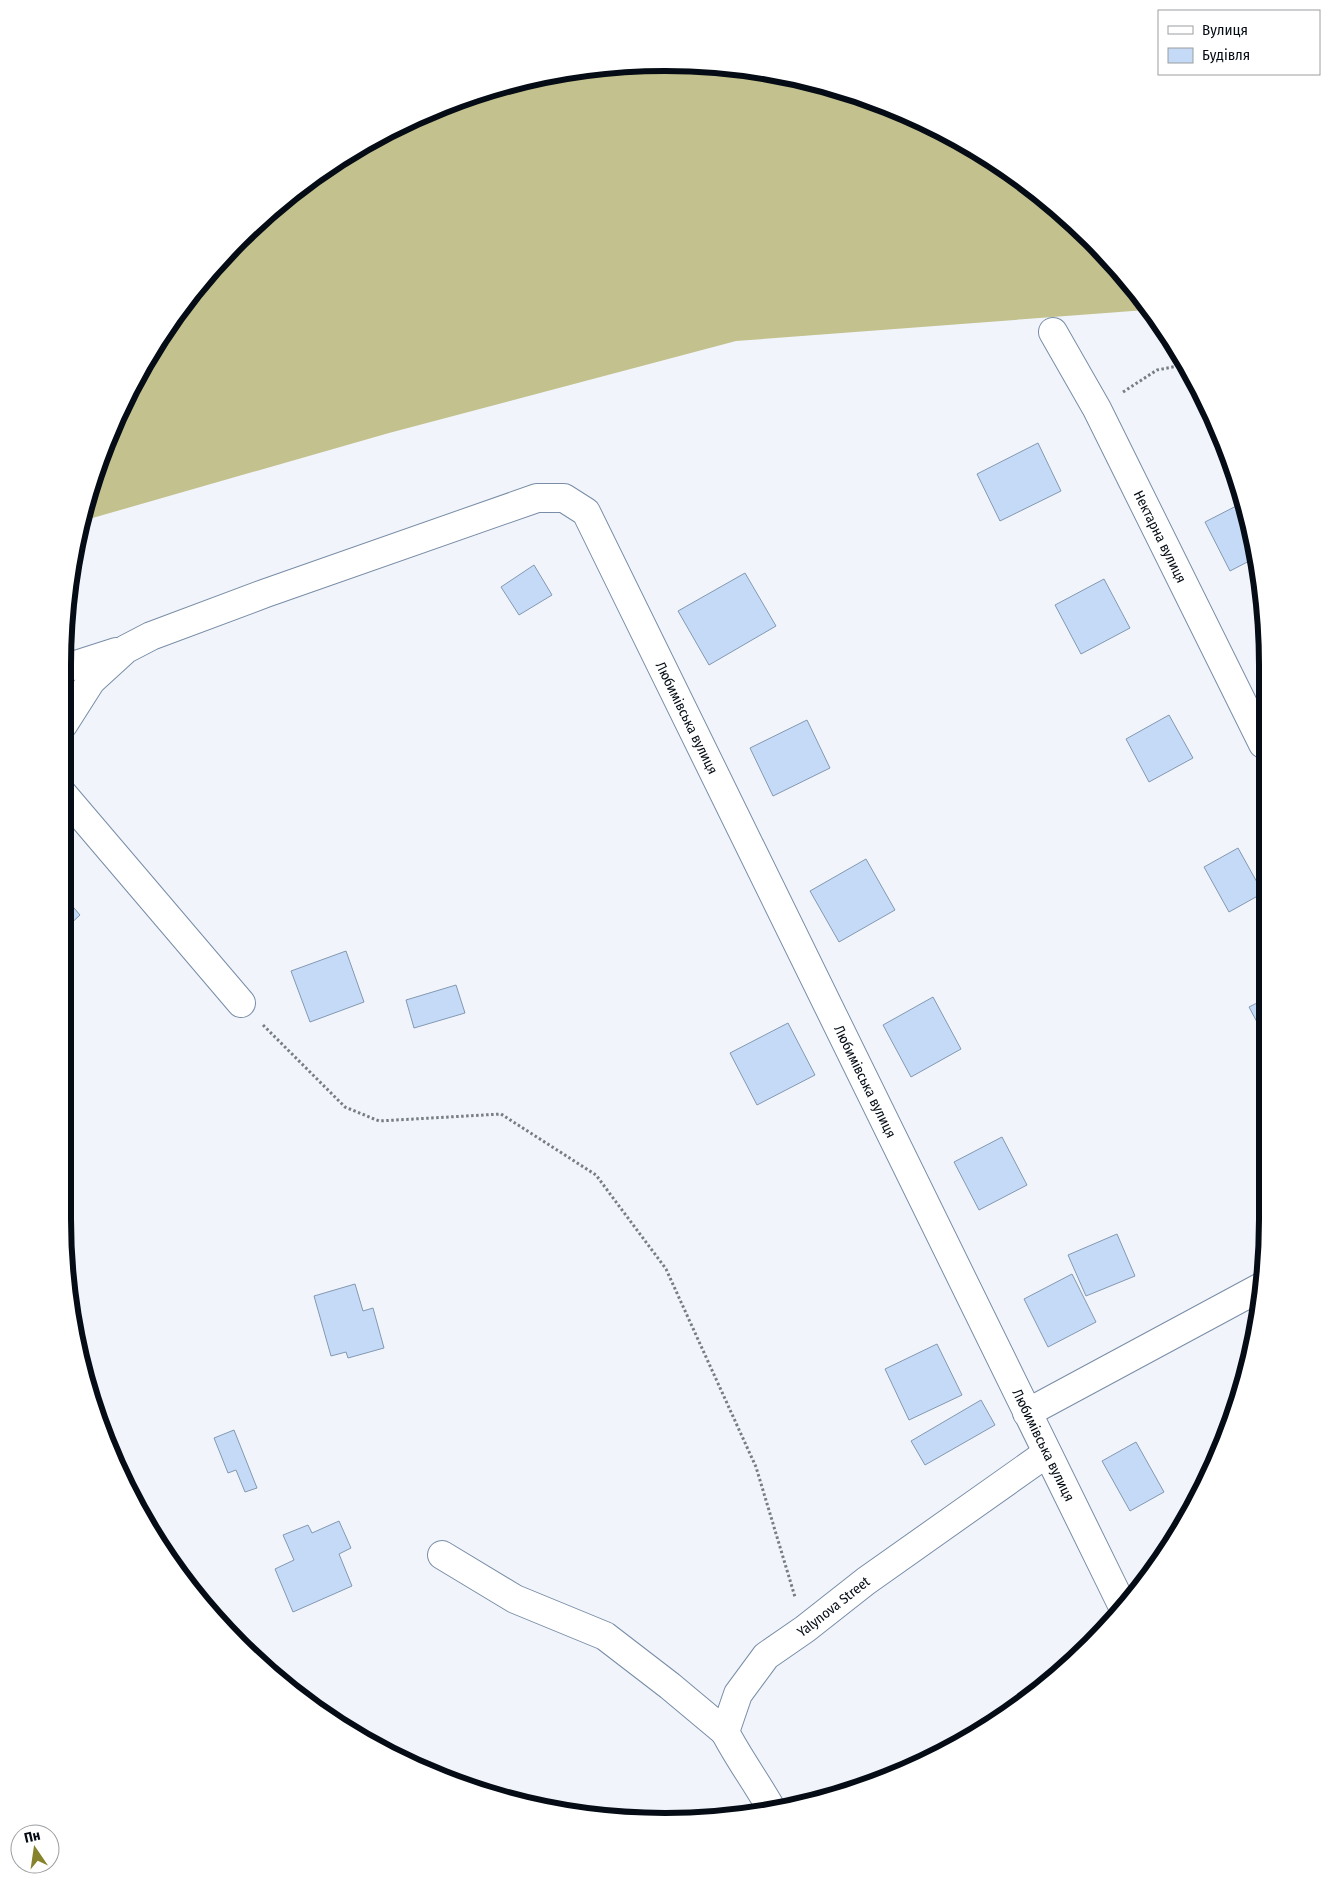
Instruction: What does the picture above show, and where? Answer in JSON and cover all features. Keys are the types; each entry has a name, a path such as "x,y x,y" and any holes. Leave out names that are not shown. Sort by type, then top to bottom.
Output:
{"street":[{"name":"Нектарна вулиця","path":"1053,332 1097,409 1259,736"},
{"name":"Любимівська вулиця","path":"126,649 151,636 266,593 537,498 564,498 586,512 1119,1600"},
{"path":"71,666 126,649"},
{"path":"71,711 91,681 126,649"},
{"path":"71,805 241,1004"},
{"path":"1027,1413 1254,1291"},
{"name":"Yalynova Street","path":"725,1732 738,1694 766,1656 805,1629 866,1581 1047,1453"},
{"path":"442,1555 515,1598 606,1636 725,1732 741,1762 768,1803"}],"path":[{"path":"1097,409 1157,370 1178,366"},
{"path":"241,1004 345,1107 379,1121 500,1114 596,1175 666,1269 756,1467 805,1629"}],"shaded area":[{"path":"665,71 742,76 819,91 892,116 928,132 962,151 995,171 1026,194 1085,245 1141,310 736,341 389,433 89,519 116,438 132,402 171,335 219,274 245,245 274,219 335,171 402,132 438,116 511,91 588,76"}],"building":[{"path":"1038,443 1061,491 1000,521 977,474"},
{"path":"1237,505 1249,561 1230,571 1205,522"},
{"path":"534,565 552,595 519,615 501,587"},
{"path":"745,573 776,626 709,665 678,611"},
{"path":"1104,579 1130,628 1081,654 1055,605"},
{"path":"1169,715 1193,758 1149,782 1126,739"},
{"path":"807,720 830,768 773,796 750,748"},
{"path":"1238,848 1259,886 1259,895 1229,912 1204,867"},
{"path":"866,859 895,910 839,942 810,891"},
{"path":"71,904 80,915 71,923"},
{"path":"346,951 364,1002 310,1022 291,971"},
{"path":"456,985 465,1013 414,1028 406,1000"},
{"path":"933,997 961,1049 911,1077 883,1025"},
{"path":"1259,1002 1259,1026 1249,1007"},
{"path":"788,1023 815,1075 757,1105 730,1053"},
{"path":"1002,1137 1027,1185 979,1210 954,1162"},
{"path":"1117,1234 1135,1276 1086,1296 1068,1255"},
{"path":"1072,1274 1096,1322 1048,1347 1024,1299"},
{"path":"355,1284 363,1311 373,1308 384,1348 348,1358 346,1352 331,1356 314,1296"},
{"path":"937,1344 962,1395 909,1420 885,1369"},
{"path":"981,1400 995,1425 925,1465 911,1441"},
{"path":"234,1430 257,1488 245,1492 236,1470 228,1473 214,1438"},
{"path":"1136,1442 1164,1492 1130,1511 1102,1461"},
{"path":"339,1521 351,1548 339,1554 352,1586 293,1612 275,1569 294,1560 283,1535 308,1525 312,1533"}]}
